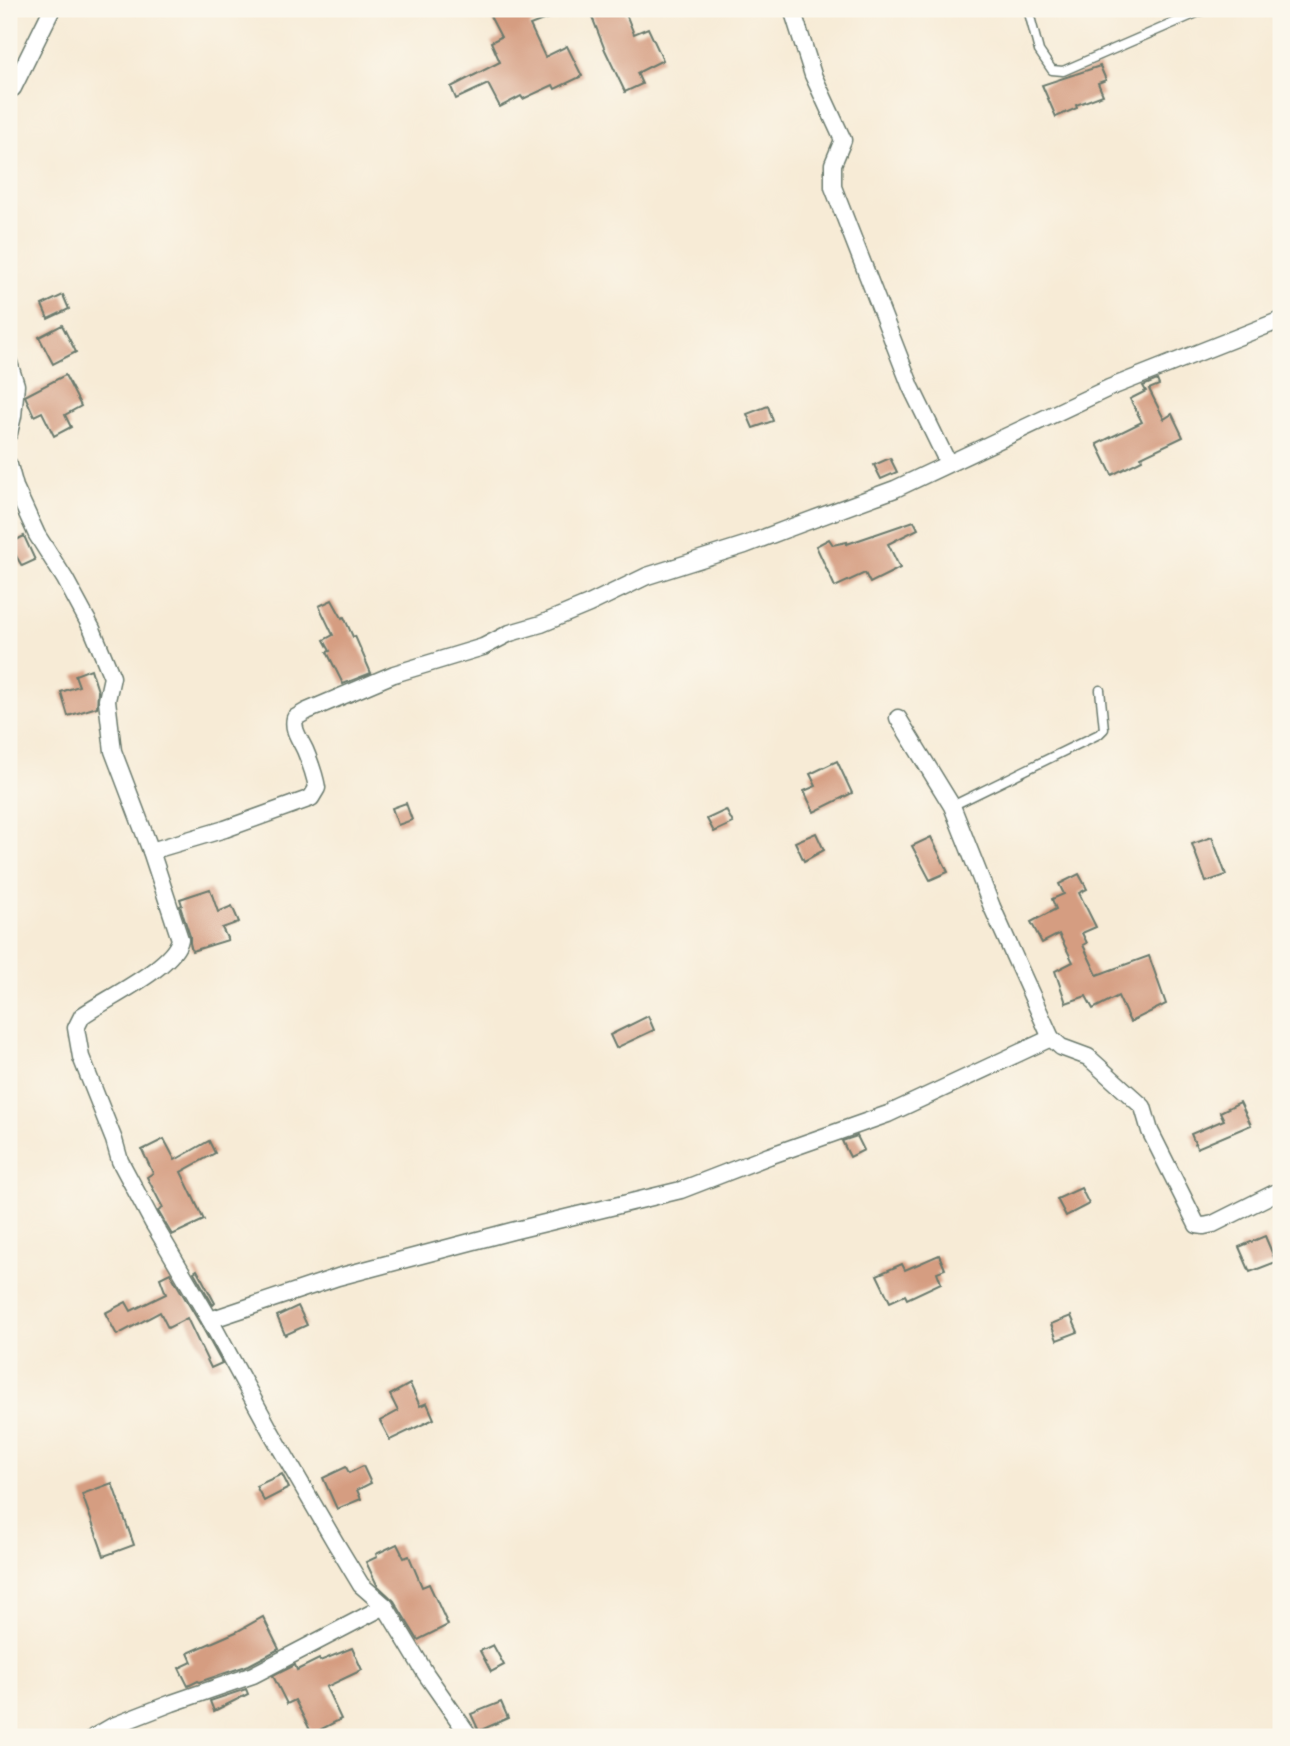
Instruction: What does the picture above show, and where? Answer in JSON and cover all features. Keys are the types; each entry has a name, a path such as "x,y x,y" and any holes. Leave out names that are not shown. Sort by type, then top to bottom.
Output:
{"street":[{"path":"9,89 13,88 52,9"},
{"path":"792,9 813,75 843,140 833,164 833,187 911,387 948,463"},
{"path":"151,851 225,829 311,798 317,788 316,779 294,723 296,718 307,711 394,674 483,647 510,632 541,624 647,576 745,545 895,489 1109,388 1281,320"},
{"path":"9,363 16,385 9,433"},
{"path":"9,465 15,487 37,536 65,579 92,629 112,677 107,700 114,751 179,932 179,945 171,957 82,1016 76,1028 81,1057 120,1161 289,1464 361,1586 385,1606 426,1674 470,1737"},
{"path":"898,718 952,806 992,907 1051,1038 1060,1047 1088,1058 1143,1107 1150,1131 1197,1225 1213,1224 1281,1191"},
{"path":"210,1320 338,1277 681,1190 888,1114 1051,1038"},
{"path":"94,1737 113,1726 253,1675 385,1606"}],"lane":[{"path":"1028,9 1039,51 1052,70 1063,71 1206,9"},
{"path":"952,806 1098,734 1104,729 1100,690"}],"building":[{"path":"506,9 569,9 530,25 545,57 567,46 582,76 555,89 553,85 523,99 521,96 500,107 488,84 456,99 451,87 500,62 491,42 501,37 490,16"},
{"path":"589,9 624,9 634,34 648,28 663,60 637,73 642,84 625,92"},
{"path":"1100,66 1106,80 1098,83 1103,95 1076,105 1077,108 1056,117 1042,85"},
{"path":"63,295 69,309 48,319 42,305"},
{"path":"62,325 76,352 53,364 39,337"},
{"path":"65,375 81,406 65,415 71,427 54,436 42,412 34,416 25,396"},
{"path":"1157,380 1159,385 1149,389 1164,419 1172,414 1183,437 1141,457 1142,460 1112,475 1097,444 1142,422 1130,399 1146,391 1143,386"},
{"path":"768,406 773,421 753,428 747,414"},
{"path":"890,458 897,472 881,479 874,465"},
{"path":"914,521 918,529 888,544 900,568 870,583 865,573 835,587 816,546 829,539 833,545 847,544"},
{"path":"24,536 35,560 22,566 9,544"},
{"path":"332,600 353,637 355,636 371,673 343,684 327,652 330,651 324,640 333,635 319,606"},
{"path":"91,669 98,691 97,707 68,716 61,692 79,686 75,675"},
{"path":"837,761 852,793 814,812 804,791 816,786 810,774"},
{"path":"406,803 412,820 398,825 392,808"},
{"path":"726,810 733,823 714,832 707,819"},
{"path":"816,833 824,850 804,861 795,842"},
{"path":"931,837 948,872 930,880 912,846"},
{"path":"1212,837 1226,875 1206,882 1192,844"},
{"path":"1079,874 1087,889 1079,893 1096,927 1082,933 1087,943 1083,945 1097,975 1149,956 1166,1004 1130,1022 1118,996 1093,1009 1086,996 1066,1003 1055,971 1073,962 1059,934 1042,943 1031,922 1056,909 1052,899 1064,894 1059,884"},
{"path":"210,889 218,912 232,906 239,922 222,928 228,940 192,951 180,899"},
{"path":"648,1016 654,1030 616,1048 610,1035"},
{"path":"1240,1102 1251,1125 1197,1148 1191,1134 1224,1120 1220,1112"},
{"path":"857,1136 864,1150 850,1157 842,1141"},
{"path":"164,1139 175,1160 209,1141 215,1153 181,1172 204,1220 172,1235 158,1211 163,1208 147,1177 153,1173 142,1150"},
{"path":"1081,1188 1089,1204 1066,1216 1057,1199"},
{"path":"1265,1236 1276,1262 1250,1272 1239,1247"},
{"path":"939,1255 945,1269 937,1272 941,1283 907,1299 905,1295 890,1302 877,1275 902,1264 905,1270"},
{"path":"197,1270 215,1303 213,1305 194,1272"},
{"path":"170,1273 222,1363 211,1368 187,1318 168,1328 160,1312 117,1335 105,1313 126,1302 131,1311 166,1294 160,1278"},
{"path":"298,1306 307,1325 285,1335 277,1316"},
{"path":"1071,1316 1078,1332 1057,1340 1051,1324"},
{"path":"410,1384 420,1406 427,1403 434,1419 390,1440 380,1421 398,1411 390,1395"},
{"path":"363,1466 371,1483 357,1490 361,1499 337,1509 323,1478 346,1467 349,1473"},
{"path":"282,1474 289,1488 264,1501 256,1486"},
{"path":"112,1483 134,1545 104,1556 82,1494"},
{"path":"397,1544 404,1558 409,1556 422,1587 429,1584 448,1625 418,1640 394,1601 377,1585 366,1562"},
{"path":"263,1617 279,1649 249,1665 188,1686 179,1668 192,1662 188,1653"},
{"path":"493,1645 504,1665 491,1672 480,1651"},
{"path":"352,1648 362,1670 326,1687 341,1719 312,1734 295,1700 287,1704 273,1676 295,1665 297,1670"},
{"path":"246,1689 248,1694 214,1711 210,1701"},
{"path":"501,1702 508,1718 479,1731 471,1714"}]}
